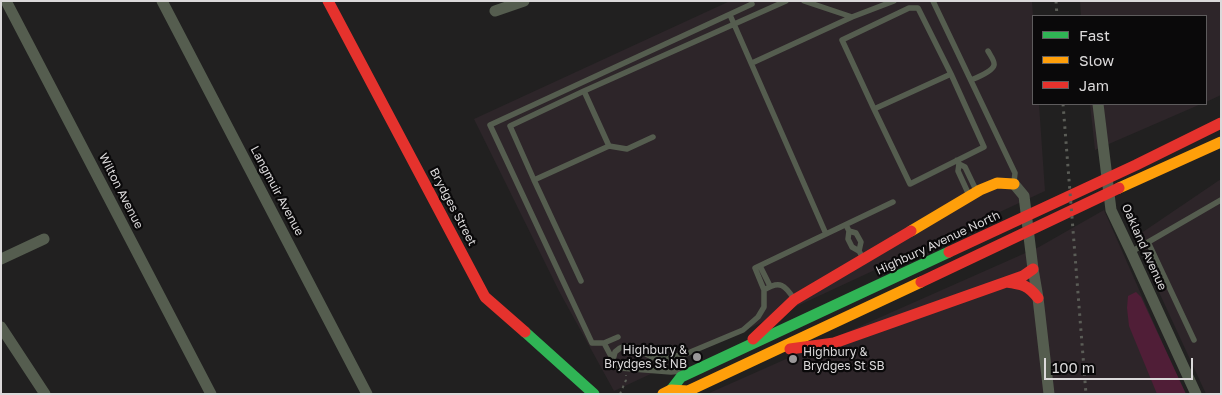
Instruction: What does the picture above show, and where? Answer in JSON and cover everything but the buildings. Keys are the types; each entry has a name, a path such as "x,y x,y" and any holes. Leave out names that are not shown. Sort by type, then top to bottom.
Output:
{"main road":[{"name":"Brydges Street","path":"328,1 485,298 594,394"},
{"name":"Highbury Avenue North","path":"667,392 680,377 744,349 1136,165 1221,123"},
{"name":"Highbury Avenue North","path":"667,392 688,391 1221,142"},
{"path":"744,349 794,300 861,255 973,194 997,183 1014,184"},
{"path":"773,352 834,343 1023,276 1033,268"},
{"path":"1006,282 1022,284 1031,289 1038,298"}],"street":[{"name":"Wilton Avenue","path":"6,1 210,394"},
{"name":"Langmuir Avenue","path":"162,1 367,394"},
{"path":"495,11 524,1"},
{"name":"Oakland Avenue","path":"1098,105 1111,210 1196,394"},
{"path":"1014,184 1024,196 1038,298 1048,394"},
{"path":"1,259 44,239"},
{"path":"1,327 45,394"}],"lane":[{"path":"581,281 510,126 786,1"},
{"path":"804,1 852,17"},
{"path":"752,63 852,17 894,1"},
{"path":"933,1 1014,173 1014,184"},
{"path":"618,336 604,343 592,343 490,125 752,4"},
{"path":"909,8 918,8 951,74 984,147 958,162 910,184 842,40 909,8"},
{"path":"730,15 826,234"},
{"path":"971,80 992,70 994,67 988,50"},
{"path":"874,109 951,74"},
{"path":"584,91 609,146"},
{"path":"534,180 609,146 627,149 653,137"},
{"path":"958,162 965,167 973,194"},
{"path":"958,162 958,171 973,194"},
{"path":"1131,252 1221,200"},
{"path":"613,360 615,352 625,346 630,346 654,358 669,358 688,353 743,330 758,317 764,307 767,288 758,267 893,202"},
{"path":"846,225 850,231 856,233 861,242 861,255"},
{"path":"1148,242 1194,340"},
{"path":"767,288 778,284 782,285 788,289 794,300"},
{"path":"604,343 615,365 620,368 671,372 696,370"}],"path":[{"path":"620,394 626,380 626,374"}],"shaded area":[{"path":"730,1 1032,1 1032,105 1039,105 1045,191 614,391 559,291 474,119"},
{"path":"1080,1 1221,1 1221,95 1207,102 1207,15 1081,15"},
{"path":"1090,105 1199,105 1095,150"},
{"path":"1221,179 1221,394 1206,394 1134,238"},
{"path":"1104,210 1185,394 707,394 1039,247"},
{"path":"1136,292 1141,297 1186,394 1157,394 1129,326 1128,296"}],"railway":[{"path":"1056,1 1057,15"},
{"path":"1063,105 1086,394"}],"traffic: fast":[{"path":"671,390 681,377 949,252"},
{"path":"525,332 594,394"}],"traffic: slow":[{"path":"1119,188 1221,142"},
{"path":"911,231 980,190 997,183 1014,184"},
{"path":"663,394 671,390 688,391 921,282"}],"traffic: jam":[{"path":"328,1 485,297 525,332"},
{"path":"949,252 1136,165 1221,123"},
{"path":"921,282 1119,188"},
{"path":"753,339 794,300 911,231"},
{"path":"790,349 834,343 1023,276 1033,269"},
{"path":"1006,282 1024,286 1031,290 1038,298"}],"place":[{"name":"Highbury & Brydges St NB","path":"697,357"},
{"name":"Highbury & Brydges St SB","path":"793,359"}]}
